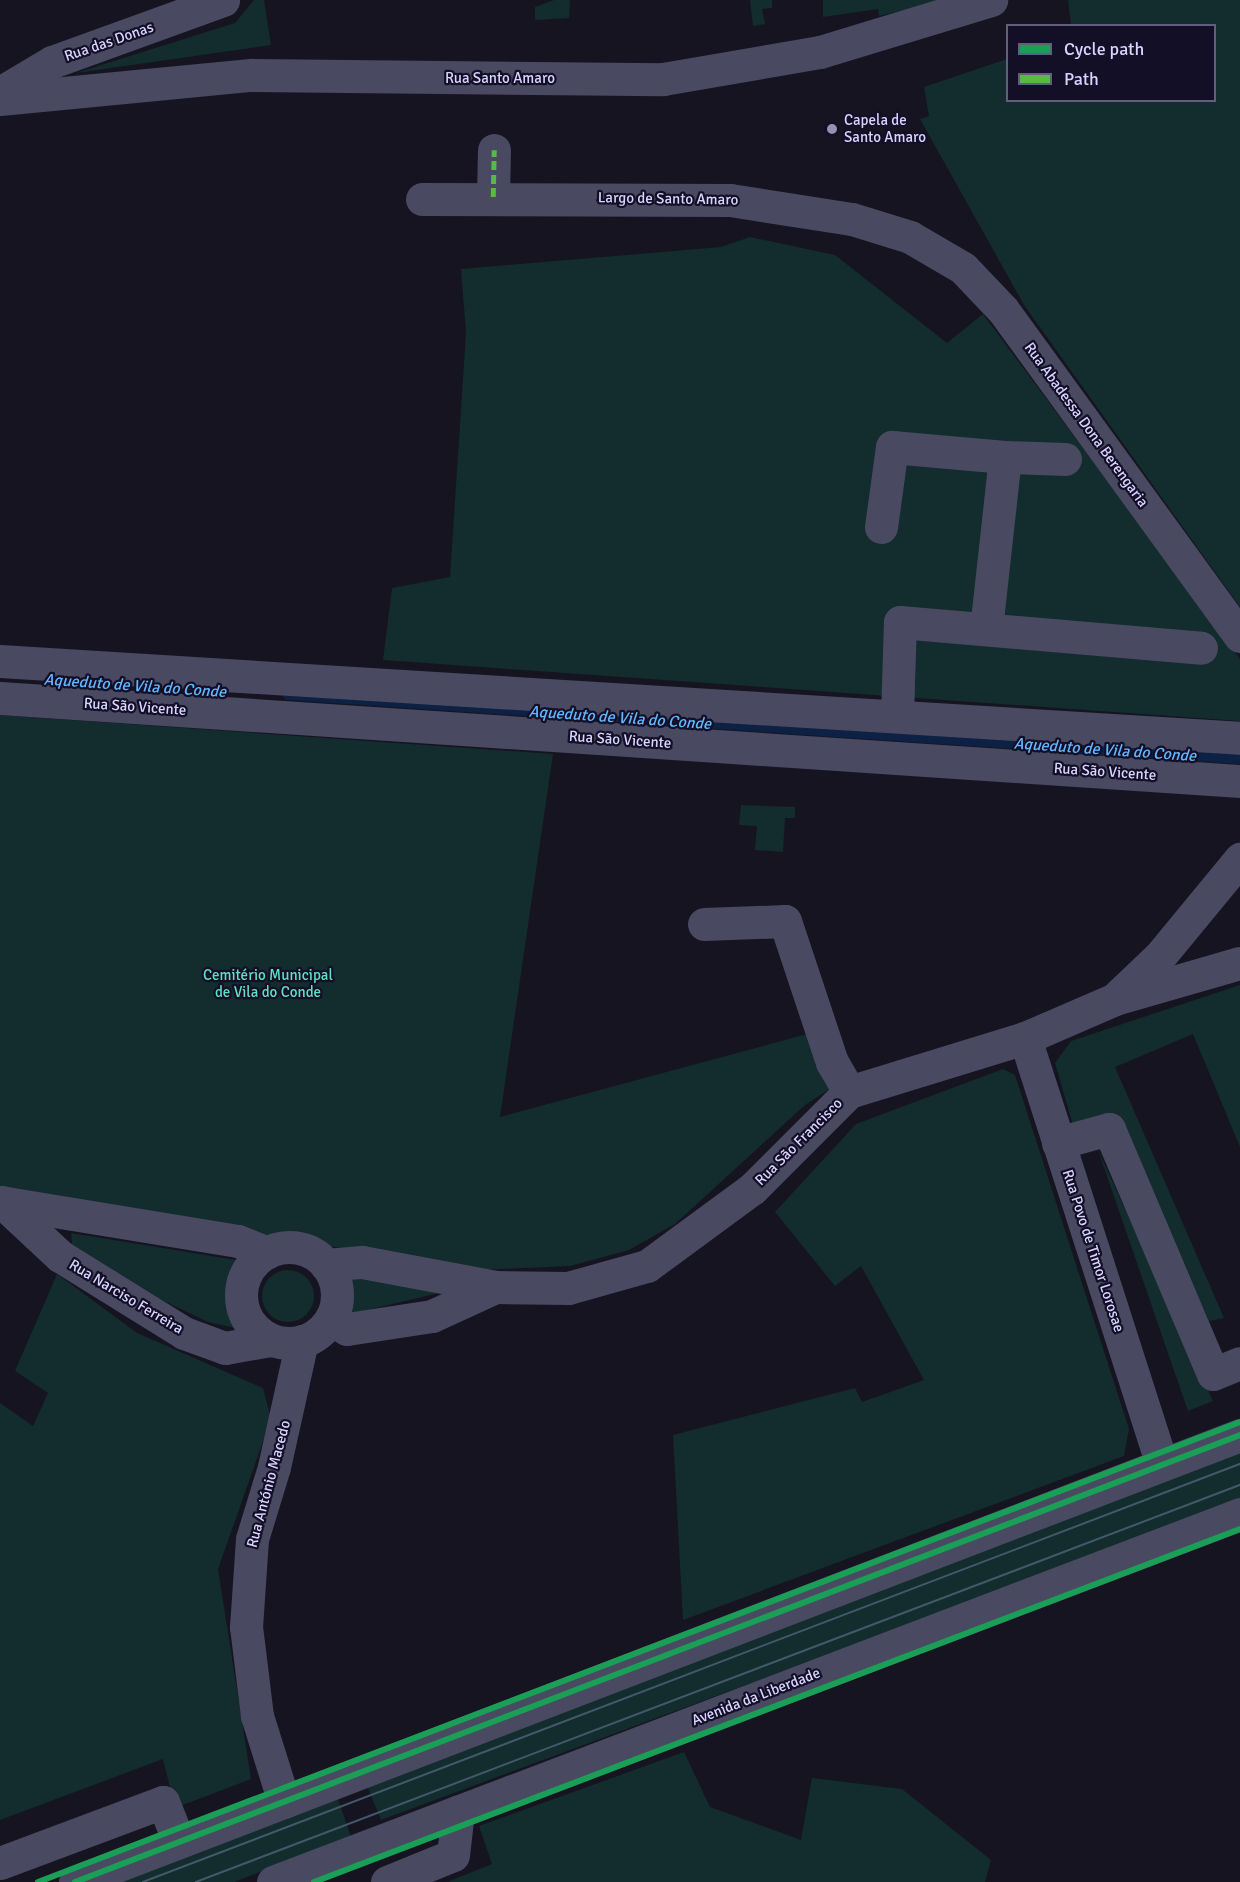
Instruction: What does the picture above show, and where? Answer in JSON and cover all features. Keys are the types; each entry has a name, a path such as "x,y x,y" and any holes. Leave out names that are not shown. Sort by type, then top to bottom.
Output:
{"street":[{"name":"Rua das Donas","path":"0,93 52,62 223,0"},
{"name":"Rua Santo Amaro","path":"0,99 250,75 663,79 820,52 992,0"},
{"path":"493,197 494,150"},
{"name":"Largo de Santo Amaro","path":"422,199 493,197 730,200 852,219 910,237"},
{"name":"Rua Abadessa Dona Berengaria","path":"910,237 963,268 1003,310 1240,636"},
{"path":"881,527 892,447 1005,457 1065,459"},
{"path":"986,629 1005,457"},
{"path":"897,716 900,622 1202,648"},
{"path":"0,661 1240,738"},
{"name":"Rua São Vicente","path":"0,698 1240,781"},
{"name":"Rua São Francisco","path":"1114,999 1160,956 1240,859"},
{"path":"704,924 785,921 832,1062 849,1092"},
{"name":"Rua São Francisco","path":"326,1265 362,1262 495,1287 568,1288 647,1266 752,1189 849,1092 1025,1038 1114,999 1240,963"},
{"name":"Rua Povo de Timor Lorosae","path":"1025,1038 1162,1464"},
{"path":"1058,1143 1109,1129 1227,1368"},
{"name":"Rua Narciso Ferreira","path":"1,1202 238,1240 267,1253"},
{"name":"Rua Narciso Ferreira","path":"1,1202 60,1256 184,1333 225,1347 286,1341"},
{"path":"304,1250 326,1265 336,1291 331,1318 286,1341 249,1323 240,1298 247,1271 267,1253 304,1250"},
{"name":"Rua São Francisco","path":"331,1318 347,1329 432,1316 495,1287"},
{"name":"Rua António Macedo","path":"284,1802 257,1716 246,1627 252,1539 274,1467 286,1341"},
{"path":"75,1882 1240,1435"},
{"name":"Avenida da Liberdade","path":"273,1882 1240,1514"},
{"path":"0,1863 163,1802 179,1842"},
{"path":"387,1882 453,1855 458,1811"}],"green space":[{"path":"254,0 264,0 271,45 76,73 235,23"},
{"path":"554,0 570,0 569,18 535,20 535,7"},
{"path":"750,0 772,0 772,8 762,9 765,24 753,26"},
{"path":"823,0 947,0 879,16 878,9 823,17"},
{"path":"1068,0 1240,0 1240,607 1024,305 920,119 929,116 924,87 1006,59 1006,102 1216,102 1216,24 1071,24"},
{"path":"750,237 835,255 947,343 983,314 1240,659 1240,721 383,660 392,588 450,577 466,333 461,269 721,247"},
{"name":"Cemitério Municipal de Vila do Conde","path":"0,715 553,754 500,1117 807,1034 836,1085 805,1105 675,1224 629,1250 570,1266 478,1270 0,1193"},
{"path":"741,805 795,807 795,818 785,818 783,852 755,850 757,826 739,825"},
{"path":"1240,985 1240,1147 1193,1034 1115,1067 1224,1318 1209,1321 1118,1115 1073,1125 1055,1063 1071,1041"},
{"path":"1003,1069 1015,1075 1129,1429 1124,1456 683,1620 673,1435 855,1388 862,1402 924,1380 861,1266 835,1286 775,1212 856,1124"},
{"path":"1098,1150 1213,1401 1188,1411"},
{"path":"71,1233 242,1261 229,1294 240,1329 208,1322 164,1301 72,1244"},
{"path":"288,1270 298,1272 306,1278 312,1286 314,1296 312,1306 306,1314 298,1320 288,1322 278,1320 270,1314 264,1306 262,1296 264,1286 270,1278 278,1272"},
{"path":"57,1274 137,1333 263,1388 271,1419 218,1569 251,1779 175,1808 163,1759 0,1820 0,1403 33,1426 48,1393 15,1371"},
{"path":"341,1274 443,1292 342,1316"},
{"path":"1240,1450 1240,1502 381,1820 366,1783"},
{"path":"684,1752 710,1807 801,1840 812,1778 902,1789 991,1860 985,1882 447,1882 492,1864 479,1826"},
{"path":"337,1796 351,1837 234,1882 108,1882"}],"waterway":[{"name":"Aqueduto de Vila do Conde","path":"288,695 1240,759"}],"tram line":[{"path":"143,1882 1240,1464"},
{"path":"196,1882 1240,1485"}],"marked path":[{"path":"493,197 494,150"}],"cycle path":[{"path":"38,1882 1240,1422"},
{"path":"75,1882 1240,1435"},
{"path":"314,1882 1240,1529"}],"place":[{"name":"Capela de Santo Amaro","path":"832,129"}]}
